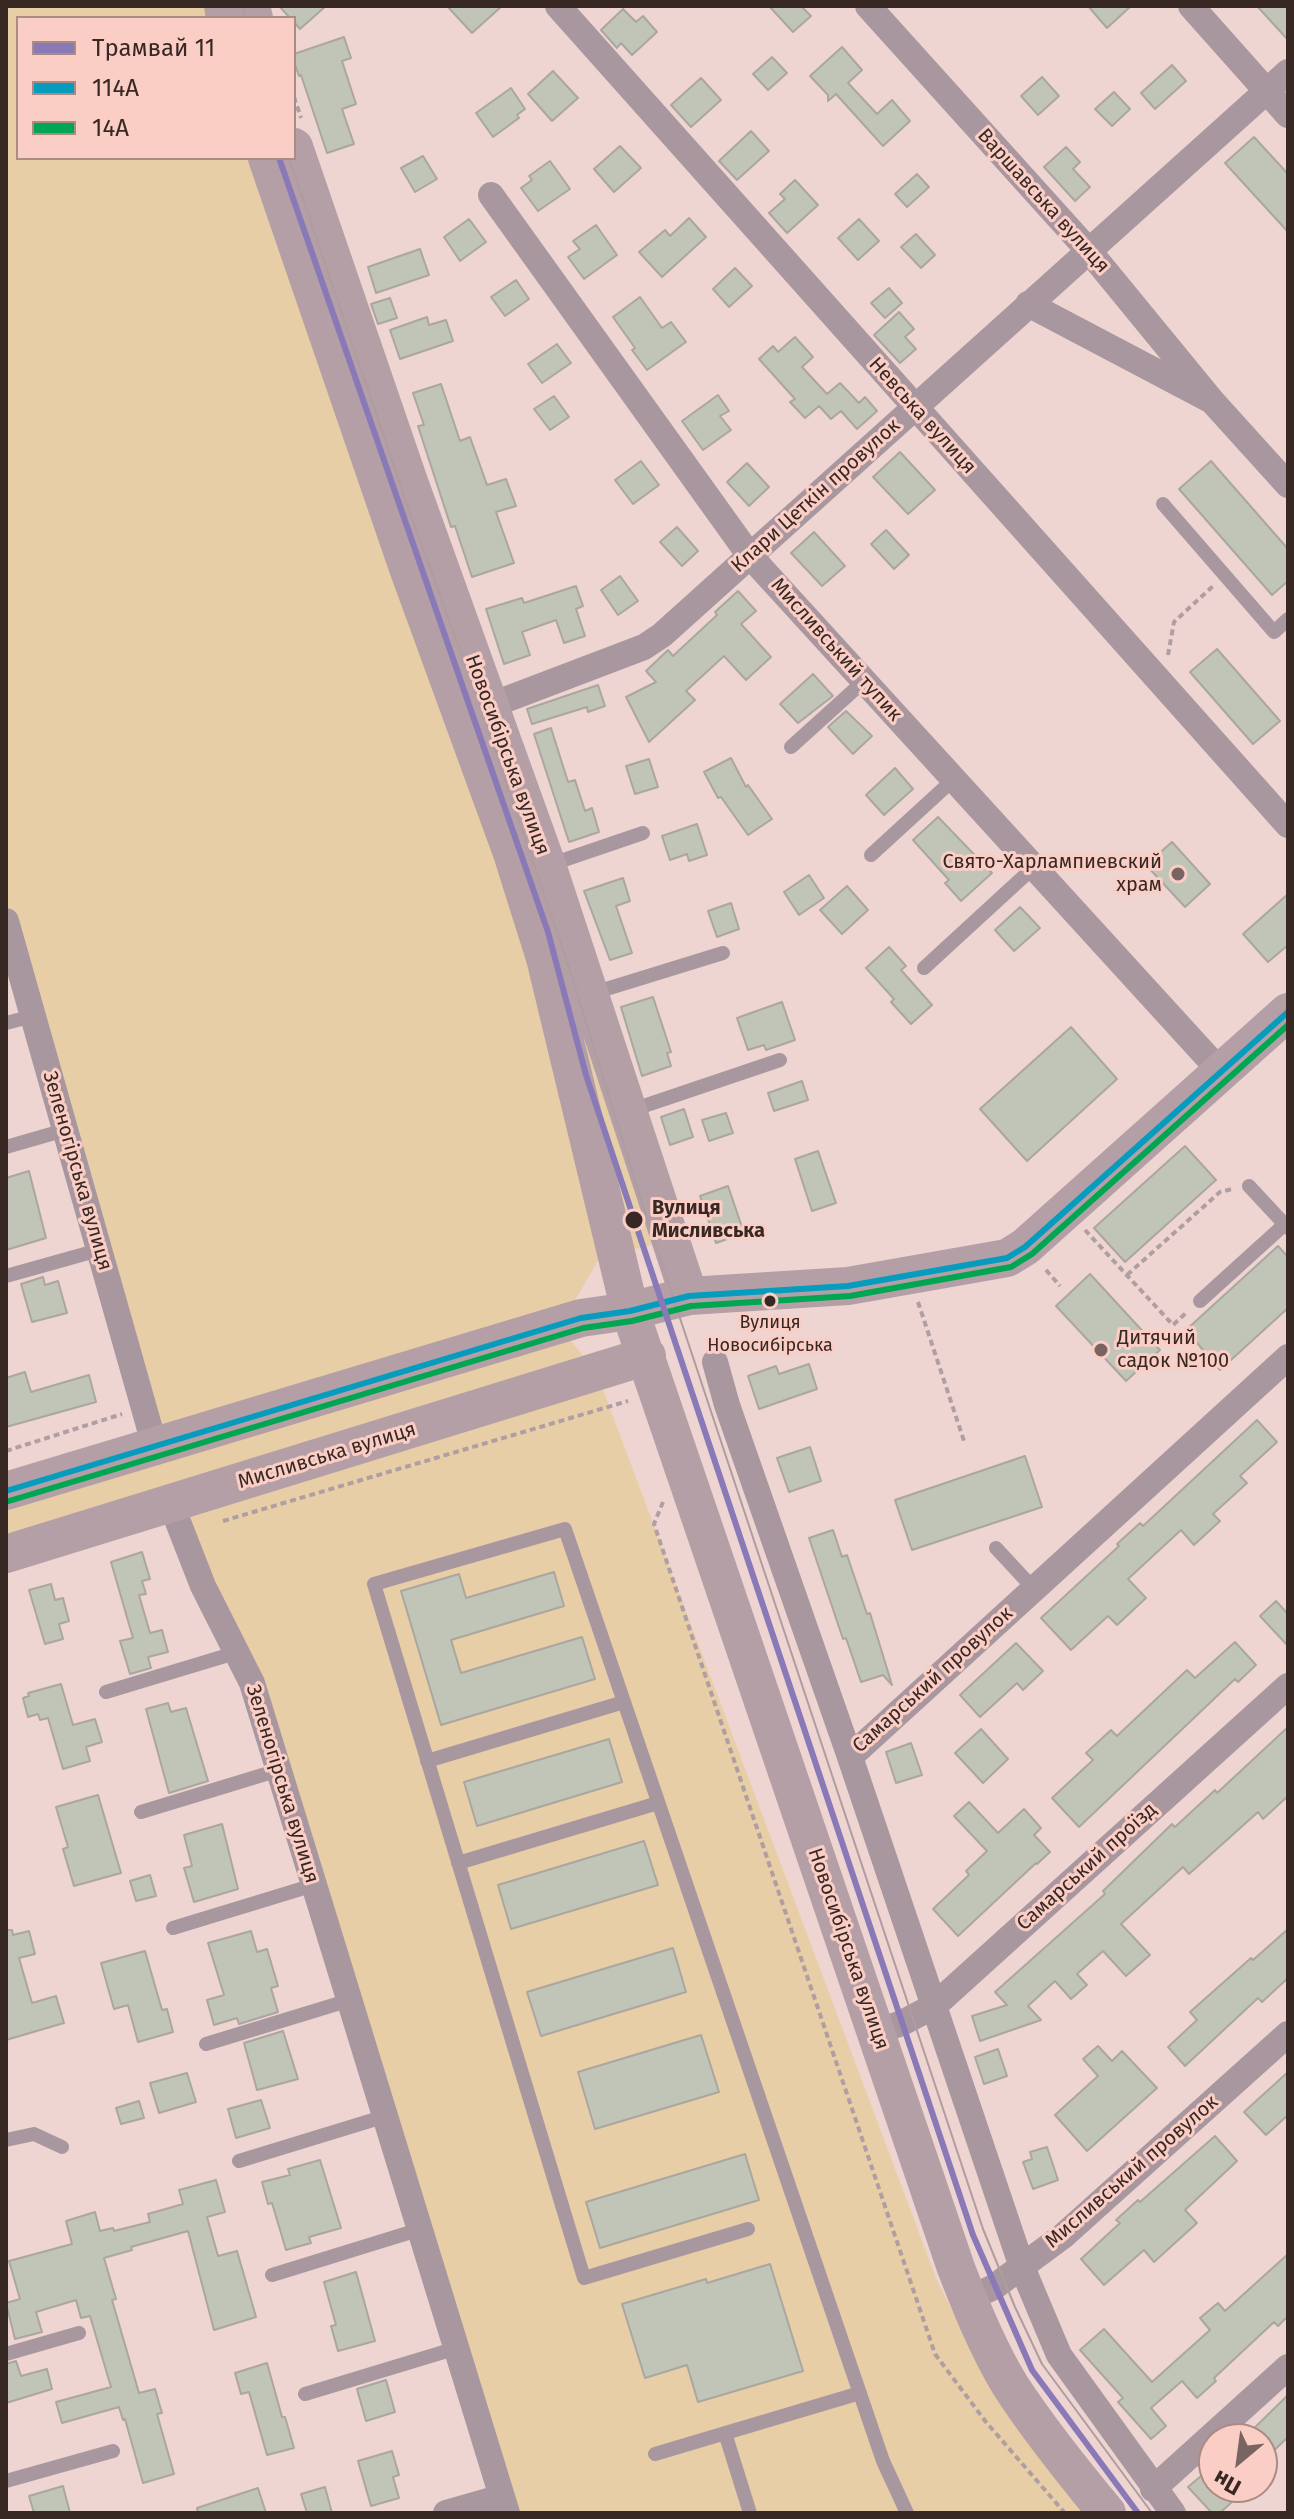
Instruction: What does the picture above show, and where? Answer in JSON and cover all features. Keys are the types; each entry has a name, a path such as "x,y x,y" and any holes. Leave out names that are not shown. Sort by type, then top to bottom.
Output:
{"main road":[{"name":"Новосибірська вулиця","path":"296,153 408,479 547,865 689,1296"},
{"name":"Новосибірська вулиця","path":"268,160 408,568 512,853 545,958 630,1311 968,2299 1009,2384 1060,2456 1107,2513"},
{"path":"6,1491 584,1318 630,1311 689,1296 848,1286 1007,1258 1025,1247 1288,1012"},
{"path":"584,1121 628,1111"},
{"path":"584,1318 620,1273"},
{"path":"647,1356 689,1296"},
{"name":"Мисливська вулиця","path":"6,1554 647,1356"},
{"name":"Зеленогірська вулиця","path":"155,1447 171,1504"}],"street":[{"name":"Невська вулиця","path":"558,6 1288,825"},
{"name":"Варшавська вулиця","path":"868,6 1089,251 1212,401 1288,485"},
{"path":"1191,6 1288,115"},
{"name":"Клари Цеткін провулок","path":"489,706 644,647 662,635 1288,72"},
{"name":"Мисливський тупик","path":"491,195 750,556 1221,1072"},
{"name":"Варшавська вулиця","path":"1028,304 1212,401"},
{"name":"Зеленогірська вулиця","path":"6,921 155,1447"},
{"name":"Самарський провулок","path":"715,1362 727,1405 850,1757 1288,1357"},
{"name":"Зеленогірська вулиця","path":"171,1504 203,1586 252,1683 505,2505"},
{"name":"Самарський проїзд","path":"876,2032 902,2023 934,2006 1288,1686"},
{"path":"850,1757 1022,2267 1059,2355 1173,2513"},
{"name":"Мисливський провулок","path":"968,2299 994,2287 1063,2236 1288,2034"},
{"path":"1153,2489 1288,2367"},
{"path":"446,2513 505,2505"}],"lane":[{"path":"1163,504 1274,632 1288,619"},
{"path":"791,747 864,681"},
{"path":"871,855 954,779"},
{"path":"547,865 643,833"},
{"path":"924,968 1034,867"},
{"path":"590,994 723,953"},
{"path":"6,1023 33,1016"},
{"path":"628,1111 780,1060"},
{"path":"6,1147 65,1130"},
{"path":"1200,1301 1286,1226 1249,1186"},
{"path":"6,1276 99,1250"},
{"path":"748,2229 584,2278 374,1584 565,1529 883,2461 907,2513"},
{"path":"996,1548 1034,1589"},
{"path":"106,1692 235,1653"},
{"path":"427,1761 624,1702"},
{"path":"141,1812 279,1770"},
{"path":"458,1863 658,1803"},
{"path":"173,1928 314,1885"},
{"path":"206,2044 350,2000"},
{"path":"239,2161 386,2116"},
{"path":"6,2140 34,2134 62,2147"},
{"path":"272,2275 421,2229"},
{"path":"6,2354 79,2333"},
{"path":"305,2394 457,2348"},
{"path":"655,2454 860,2393"},
{"path":"725,2433 750,2513"},
{"path":"6,2481 113,2451"}],"path":[{"path":"1174,622 1225,576"},
{"path":"1127,1275 1220,1192 1249,1186"},
{"path":"1081,1226 1173,1325"},
{"path":"1039,1262 1060,1286"},
{"path":"916,1297 965,1444"},
{"path":"221,1522 630,1400 626,1390"},
{"path":"6,1451 133,1410"},
{"path":"665,1499 654,1524 935,2354 986,2422 1065,2513"}],"shaded area":[{"path":"6,6 252,6 254,16 16,16 16,160 295,160 679,1239 600,1257 571,1307 570,1340 596,1371 936,2278 994,2395 1085,2513 507,2513 252,1683 172,1505 6,1554 6,1491 154,1447 6,921"}],"building":[{"path":"279,6 326,6 300,29 296,24 296,16 288,16"},
{"path":"447,6 502,6 472,33"},
{"path":"769,6 801,6 811,16 793,32"},
{"path":"1088,6 1131,6 1107,28"},
{"path":"1257,6 1288,6 1288,40"},
{"path":"623,9 636,22 643,16 657,32 632,55 621,43 617,48 601,30"},
{"path":"344,37 351,58 342,61 356,104 342,109 354,144 327,153 296,68 296,53"},
{"path":"842,47 862,70 848,83 877,114 892,100 910,121 883,146 836,94 828,101 828,95 810,76"},
{"path":"772,57 787,73 768,90 753,74"},
{"path":"1172,65 1186,81 1155,109 1141,93"},
{"path":"553,71 578,98 552,121 528,94"},
{"path":"1042,77 1059,96 1038,115 1021,96"},
{"path":"701,78 721,100 691,127 671,105"},
{"path":"511,88 525,109 517,115 519,118 493,137 476,113"},
{"path":"1114,92 1130,109 1112,126 1095,109"},
{"path":"751,131 769,151 737,180 719,161"},
{"path":"1254,137 1288,174 1288,232 1225,163"},
{"path":"620,146 641,168 614,192 594,169"},
{"path":"1066,147 1080,162 1073,169 1090,187 1075,201 1044,167"},
{"path":"423,156 437,179 415,192 401,168"},
{"path":"550,161 570,189 538,211 521,188 532,180 529,176"},
{"path":"917,174 929,187 907,207 895,194"},
{"path":"795,180 818,205 787,233 769,213 785,199 780,194"},
{"path":"689,218 706,237 662,277 639,252 665,230 670,236"},
{"path":"469,219 486,242 460,261 444,237"},
{"path":"859,219 879,241 858,260 838,238"},
{"path":"596,225 617,255 584,279 568,257 580,249 573,241"},
{"path":"916,234 935,255 921,268 901,247"},
{"path":"420,249 429,275 376,293 368,267"},
{"path":"735,268 752,286 729,307 713,289"},
{"path":"516,280 529,299 505,316 491,297"},
{"path":"889,288 902,303 885,318 871,303"},
{"path":"640,297 662,328 671,322 686,342 647,370 613,317"},
{"path":"390,298 397,318 378,324 371,304"},
{"path":"899,312 914,329 905,337 916,349 900,363 874,335"},
{"path":"427,317 429,325 446,320 453,341 400,359 390,330"},
{"path":"795,337 813,357 802,367 827,394 840,383 859,403 865,397 877,411 857,429 841,411 831,419 819,406 805,418 790,402 795,399 759,359 773,346 778,352"},
{"path":"557,344 571,363 542,383 528,364"},
{"path":"441,384 460,441 470,437 487,485 506,479 516,506 496,512 514,563 472,577 455,526 451,527 418,426 424,425 413,393"},
{"path":"718,395 729,411 720,416 731,430 703,450 682,421"},
{"path":"554,396 569,417 550,430 534,409"},
{"path":"900,452 935,490 908,514 873,477"},
{"path":"641,461 659,485 633,504 615,480"},
{"path":"1211,461 1288,549 1288,581 1272,595 1179,489"},
{"path":"747,463 769,487 749,506 727,482"},
{"path":"677,527 698,551 682,566 660,542"},
{"path":"886,530 909,555 894,569 871,544"},
{"path":"814,532 845,566 822,586 791,553"},
{"path":"620,576 638,601 618,615 601,590"},
{"path":"576,586 583,606 576,609 585,636 564,643 556,620 522,632 530,655 504,664 486,609 522,598 524,603"},
{"path":"738,591 756,611 741,624 771,657 746,680 724,656 686,691 695,700 649,742 626,697 656,682 646,671 668,650 673,656"},
{"path":"1217,649 1280,721 1253,744 1190,672"},
{"path":"813,674 833,696 798,723 780,704"},
{"path":"598,685 605,706 588,712 587,707 532,724 527,709"},
{"path":"846,711 872,736 853,754 828,727"},
{"path":"551,728 568,782 575,780 585,811 592,808 599,832 569,842 534,734"},
{"path":"731,758 746,787 748,785 772,819 748,835 721,797 718,798 704,772"},
{"path":"649,759 658,787 635,794 626,766"},
{"path":"895,768 913,789 884,815 866,795"},
{"path":"938,817 992,873 961,901 945,883 949,880 913,840"},
{"path":"697,824 707,855 689,861 687,854 670,860 662,836"},
{"name":"Свято-Харлампиевский храм","path":"1172,842 1210,884 1185,907 1146,865"},
{"path":"809,875 824,898 799,915 784,892"},
{"path":"623,878 630,901 616,906 632,953 610,960 584,891"},
{"path":"847,886 868,910 842,934 820,910"},
{"path":"1288,894 1288,945 1268,962 1243,934"},
{"path":"731,903 739,929 717,937 708,911"},
{"path":"1020,907 1040,928 1014,951 995,930"},
{"path":"889,947 906,966 901,970 932,1005 911,1024 891,1002 894,999 866,968"},
{"path":"653,997 671,1052 667,1053 671,1066 642,1076 621,1007"},
{"path":"782,1002 795,1040 766,1050 764,1045 748,1050 737,1018"},
{"path":"1071,1027 1117,1079 1027,1161 980,1109"},
{"path":"802,1081 808,1100 774,1111 768,1093"},
{"path":"684,1109 693,1137 670,1145 661,1117"},
{"path":"726,1113 733,1133 709,1141 702,1120"},
{"path":"1185,1146 1216,1180 1125,1262 1094,1228"},
{"path":"818,1151 836,1203 812,1211 795,1159"},
{"path":"29,1171 46,1238 6,1250 6,1178"},
{"path":"728,1186 744,1233 716,1243 700,1196"},
{"path":"1278,1246 1288,1257 1288,1308 1220,1370 1186,1330"},
{"path":"1090,1274 1160,1350 1126,1381 1056,1306"},
{"path":"43,1277 45,1285 58,1281 67,1313 32,1322 21,1284"},
{"path":"809,1364 817,1389 759,1409 748,1376 776,1366 779,1374"},
{"path":"25,1372 31,1392 89,1375 96,1402 6,1427 6,1378"},
{"path":"1257,1420 1277,1442 1240,1476 1247,1483 1213,1514 1220,1521 1194,1545 1181,1530 1128,1579 1146,1598 1117,1625 1108,1616 1071,1650 1041,1618 1119,1546 1117,1544 1140,1523 1143,1526"},
{"path":"810,1447 821,1481 789,1492 777,1458"},
{"path":"1025,1456 1042,1507 912,1550 895,1500"},
{"path":"833,1530 842,1557 847,1555 867,1614 870,1613 892,1685 883,1675 861,1682 846,1638 843,1639 809,1538"},
{"path":"142,1552 150,1579 142,1581 146,1594 139,1595 150,1633 162,1630 168,1652 148,1657 151,1668 130,1674 120,1641 133,1638 111,1562"},
{"path":"554,1572 564,1606 451,1640 461,1673 582,1637 595,1679 441,1725 401,1591 459,1574 466,1598"},
{"path":"51,1584 55,1600 63,1598 69,1621 59,1624 63,1639 45,1644 29,1590"},
{"path":"1276,1601 1288,1614 1288,1646 1260,1616"},
{"path":"1235,1642 1256,1665 1238,1682 1235,1679 1079,1827 1052,1798 1093,1760 1086,1753 1111,1730 1117,1736 1187,1670 1195,1678"},
{"path":"1016,1643 1043,1671 1023,1690 1017,1683 980,1717 960,1695"},
{"path":"61,1684 73,1725 95,1719 102,1742 86,1747 90,1761 63,1769 48,1718 40,1720 38,1714 28,1717 23,1698 29,1696 28,1693"},
{"path":"168,1703 171,1712 186,1708 208,1781 169,1793 146,1709"},
{"path":"1288,1727 1288,1796 1263,1819 1258,1812 1189,1874 1183,1867 1121,1924 1150,1955 1126,1976 1103,1951 1077,1974 1087,1985 1071,1999 1055,1981 1028,2006 1041,2020 980,2041 972,2016 1007,2005 995,1992 1105,1894 1103,1891 1172,1824 1175,1827 1215,1790 1217,1793"},
{"path":"981,1729 1008,1759 983,1783 955,1753"},
{"path":"609,1739 622,1782 477,1826 464,1782"},
{"path":"911,1743 922,1775 896,1783 886,1752"},
{"path":"98,1795 121,1873 74,1886 63,1849 68,1847 56,1807"},
{"path":"969,1802 998,1833 1024,1809 1041,1828 1034,1835 1050,1852 958,1936 933,1909 969,1875 966,1871 987,1851 954,1816"},
{"path":"222,1824 238,1889 194,1902 184,1868 192,1866 184,1835"},
{"path":"644,1841 658,1885 511,1929 498,1885"},
{"path":"150,1875 156,1896 136,1901 130,1881"},
{"path":"1288,1929 1288,1978 1262,2002 1258,1998 1185,2066 1168,2047 1197,2020 1190,2012"},
{"path":"6,1930 12,1930 13,1935 29,1931 35,1954 19,1958 32,2003 56,1996 64,2023 6,2040"},
{"path":"251,1931 257,1952 267,1949 278,1986 271,1988 278,2012 239,2024 237,2018 214,2025 207,2000 224,1995 208,1943"},
{"path":"673,1948 686,1992 541,2036 527,1992"},
{"path":"145,1951 162,2010 167,2009 173,2032 138,2042 128,2005 114,2009 101,1963"},
{"path":"283,2031 298,2079 257,2090 244,2043"},
{"path":"701,2035 719,2092 595,2129 578,2072"},
{"path":"1098,2046 1112,2061 1122,2051 1157,2088 1087,2151 1055,2115 1098,2076 1083,2059"},
{"path":"998,2049 1007,2076 984,2084 975,2057"},
{"path":"1288,2072 1288,2115 1266,2135 1244,2112"},
{"path":"187,2073 196,2102 159,2113 150,2083"},
{"path":"261,2100 270,2128 236,2138 228,2109"},
{"path":"139,2101 144,2118 121,2124 116,2108"},
{"path":"1215,2136 1237,2161 1185,2210 1197,2223 1154,2262 1144,2250 1104,2285 1081,2259 1120,2223 1116,2220"},
{"path":"1047,2147 1058,2180 1033,2189 1023,2162 1032,2159 1030,2152"},
{"path":"745,2154 759,2200 600,2248 586,2202"},
{"path":"320,2160 341,2228 309,2237 311,2243 286,2250 272,2203 268,2204 262,2182 290,2175 288,2169"},
{"path":"216,2180 225,2212 207,2217 218,2256 237,2251 256,2317 214,2330 188,2231 104,2258 116,2299 112,2300 139,2393 155,2389 162,2413 157,2414 174,2474 143,2483 119,2407 62,2423 56,2402 111,2387 90,2316 81,2318 76,2300 36,2312 42,2332 15,2339 6,2303 20,2299 9,2261 72,2244 66,2221 95,2212 100,2231 113,2228 114,2231 150,2222 148,2214 183,2204 179,2190"},
{"path":"1288,2254 1288,2316 1278,2326 1274,2322 1197,2398 1182,2381 1151,2408 1166,2426 1151,2439 1118,2402 1123,2398 1080,2350 1104,2329 1152,2382 1210,2330 1200,2318 1218,2303 1225,2311"},
{"path":"770,2264 803,2371 698,2402 687,2365 645,2378 622,2304"},
{"path":"356,2272 375,2341 338,2351 331,2326 336,2325 324,2282"},
{"path":"16,2361 21,2376 47,2369 52,2389 6,2403 6,2364"},
{"path":"267,2363 294,2448 267,2455 249,2392 241,2394 235,2373"},
{"path":"386,2380 395,2412 366,2421 357,2389"},
{"path":"1288,2395 1288,2437 1278,2447 1278,2423 1259,2423"},
{"path":"392,2451 399,2475 393,2477 399,2498 371,2506 358,2461"},
{"path":"1198,2479 1198,2498 1188,2487"},
{"path":"63,2486 70,2513 34,2513 29,2496"},
{"path":"325,2487 332,2513 307,2513 301,2494"},
{"path":"258,2488 266,2513 198,2513 197,2508"},
{"path":"1203,2503 1231,2503 1220,2513 1212,2513"}],"tram line":[{"path":"243,6 245,16"},
{"name":"11","path":"280,160 548,932 586,1075 973,2235 1032,2370 1138,2513"},
{"path":"290,160 571,974 646,1216 983,2229 1042,2364 1152,2513"}],"transit line":[{"name":"114А","path":"6,1491 581,1318 630,1311 689,1296 848,1286 1007,1258 1025,1247 1288,1012"},
{"name":"14А","path":"9,1501 583,1328 632,1321 691,1306 850,1296 1011,1267 1032,1254 1288,1025"}],"place":[{"name":"Свято-Харлампиевский храм","path":"1178,874"},
{"name":"Вулиця Мисливська","path":"634,1220"},
{"name":"Вулиця Новосибірська","path":"770,1301"},
{"name":"Дитячий садок №100","path":"1101,1350"}]}
